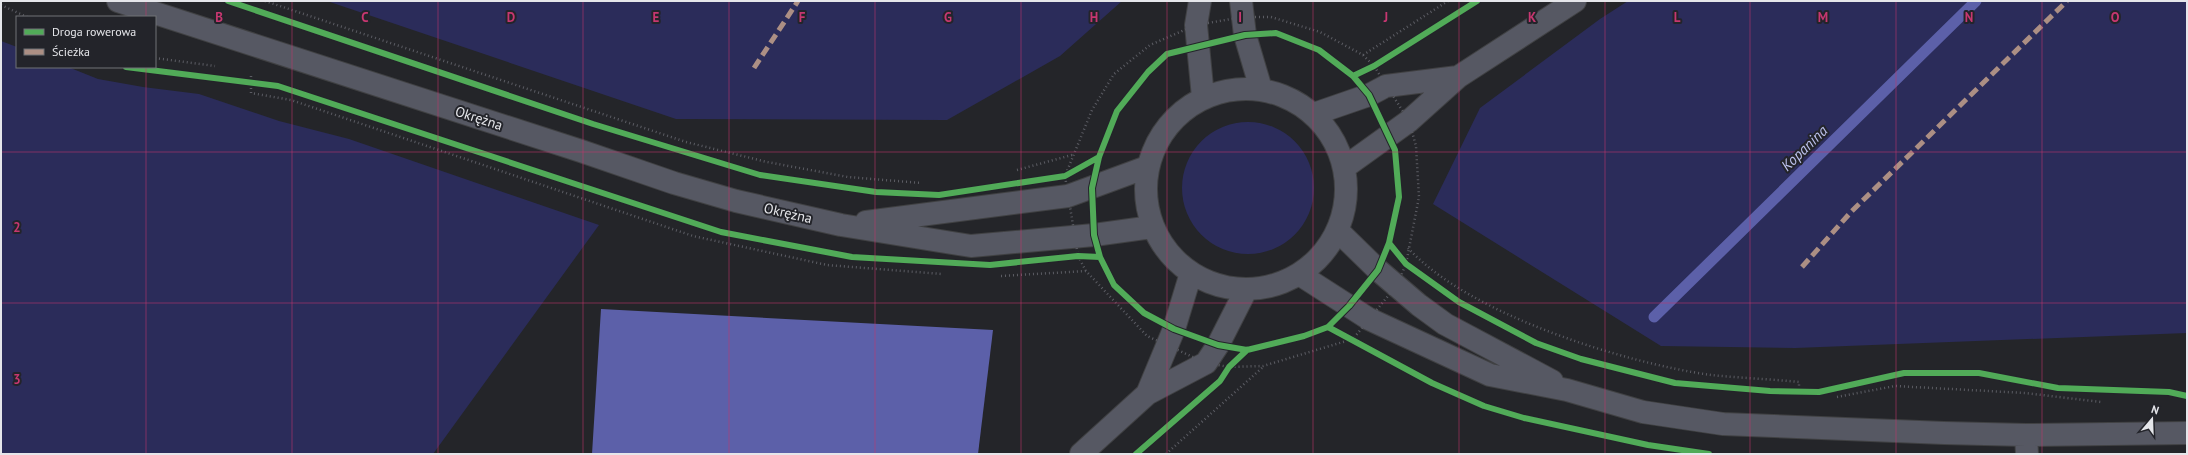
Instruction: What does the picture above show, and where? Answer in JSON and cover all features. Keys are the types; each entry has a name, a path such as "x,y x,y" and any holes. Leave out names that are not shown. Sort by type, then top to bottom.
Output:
{"street":[{"name":"Okrężna","path":"118,1 580,151 674,184 736,201 841,225 971,246 1079,246 1152,227"},
{"path":"1200,1 1196,25 1202,97"},
{"path":"1345,167 1409,121 1458,77 1575,1"},
{"path":"1242,9 1245,35 1261,88"},
{"path":"1314,114 1378,91 1458,77"},
{"path":"1232,88 1261,88 1289,98 1314,114 1333,136 1345,167 1347,199 1338,231 1320,257 1299,274 1274,286 1246,290 1219,286 1191,273 1168,253 1152,227 1145,197 1147,167 1158,138 1177,114 1202,97 1232,88"},
{"name":"Okrężna","path":"841,225 1067,186 1147,167"},
{"path":"1338,231 1397,285 1446,324 1504,354 1567,390"},
{"path":"1146,394 1174,329 1191,273"},
{"path":"1299,274 1369,319 1490,375 1567,390 1644,412 1723,424 2027,445 2187,433"},
{"path":"1081,454 1146,394 1212,354 1246,290"}],"path":[{"path":"265,1 686,142 767,162 848,177 925,183"},
{"path":"1363,55 1448,1"},
{"path":"1,5 25,16"},
{"path":"1228,370 1247,350 1212,354 1167,346 1147,336 1105,293 1086,271 1079,246 1067,186 1072,155 1092,110 1114,74 1150,45 1196,25 1242,9 1320,32 1363,55 1374,66 1378,91"},
{"path":"1228,370 1263,366 1353,339 1397,285 1408,248 1419,197 1416,146 1409,121 1378,91 1353,76 1381,62"},
{"path":"243,81 258,83"},
{"path":"1013,171 1072,155"},
{"path":"1067,186 1079,168"},
{"path":"1057,177 1067,186"},
{"path":"1408,248 1422,263 1456,287 1516,318 1637,360 1711,375 1799,382 1801,394 1792,392"},
{"path":"1404,261 1412,268"},
{"path":"1349,306 1328,327 1360,343"},
{"path":"1212,354 1228,370"},
{"path":"1166,454 1263,366"},
{"path":"1832,398 1895,386 2025,393 2106,402"}],"shaded area":[{"path":"327,1 1122,1 1060,56 947,120 676,119"},
{"path":"1628,1 2187,1 2187,333 1795,348 1661,346 1433,204 1480,108 1600,19"},
{"path":"1,41 16,47 16,68 70,68 98,79 143,87 199,94 279,121 349,139 599,225 433,454 1,454"},
{"path":"1254,122 1273,127 1285,133 1295,141 1303,151 1309,163 1313,175 1313,201 1309,213 1303,225 1295,235 1285,243 1273,249 1261,253 1242,254 1223,249 1211,243 1201,235 1193,225 1187,213 1183,201 1182,182 1187,163 1193,151 1201,141 1211,133 1223,127 1235,123"}],"water":[{"path":"601,309 993,330 978,454 592,454"}],"waterway":[{"name":"Kopanina","path":"1654,317 1976,1"}],"marked path":[{"path":"754,68 798,1"},
{"path":"1802,267 1851,212 2067,1"}],"cycle path":[{"path":"228,1 593,124 760,175 876,192 939,195 1065,176 1099,157"},
{"path":"1353,76 1374,66 1477,1"},
{"path":"1276,33 1319,50 1353,76 1369,95 1395,150 1399,197 1389,243 1378,270 1349,306 1328,327 1304,336 1247,350 1218,345 1174,329 1144,313 1114,285 1100,257 1094,235 1092,188 1099,157 1117,111 1148,72 1167,54 1245,35 1276,33"},
{"path":"134,68 278,86 721,232 852,257 990,265 1078,256 1100,257"},
{"path":"1389,243 1406,264 1459,302 1536,343 1581,359 1675,383 1770,391 1819,392 1904,373 1979,373 2058,388 2169,392 2187,396"},
{"path":"1328,327 1432,383 1484,406 1524,418 1648,445 1709,454"},
{"path":"1136,454 1220,381 1229,367 1247,350"}]}
